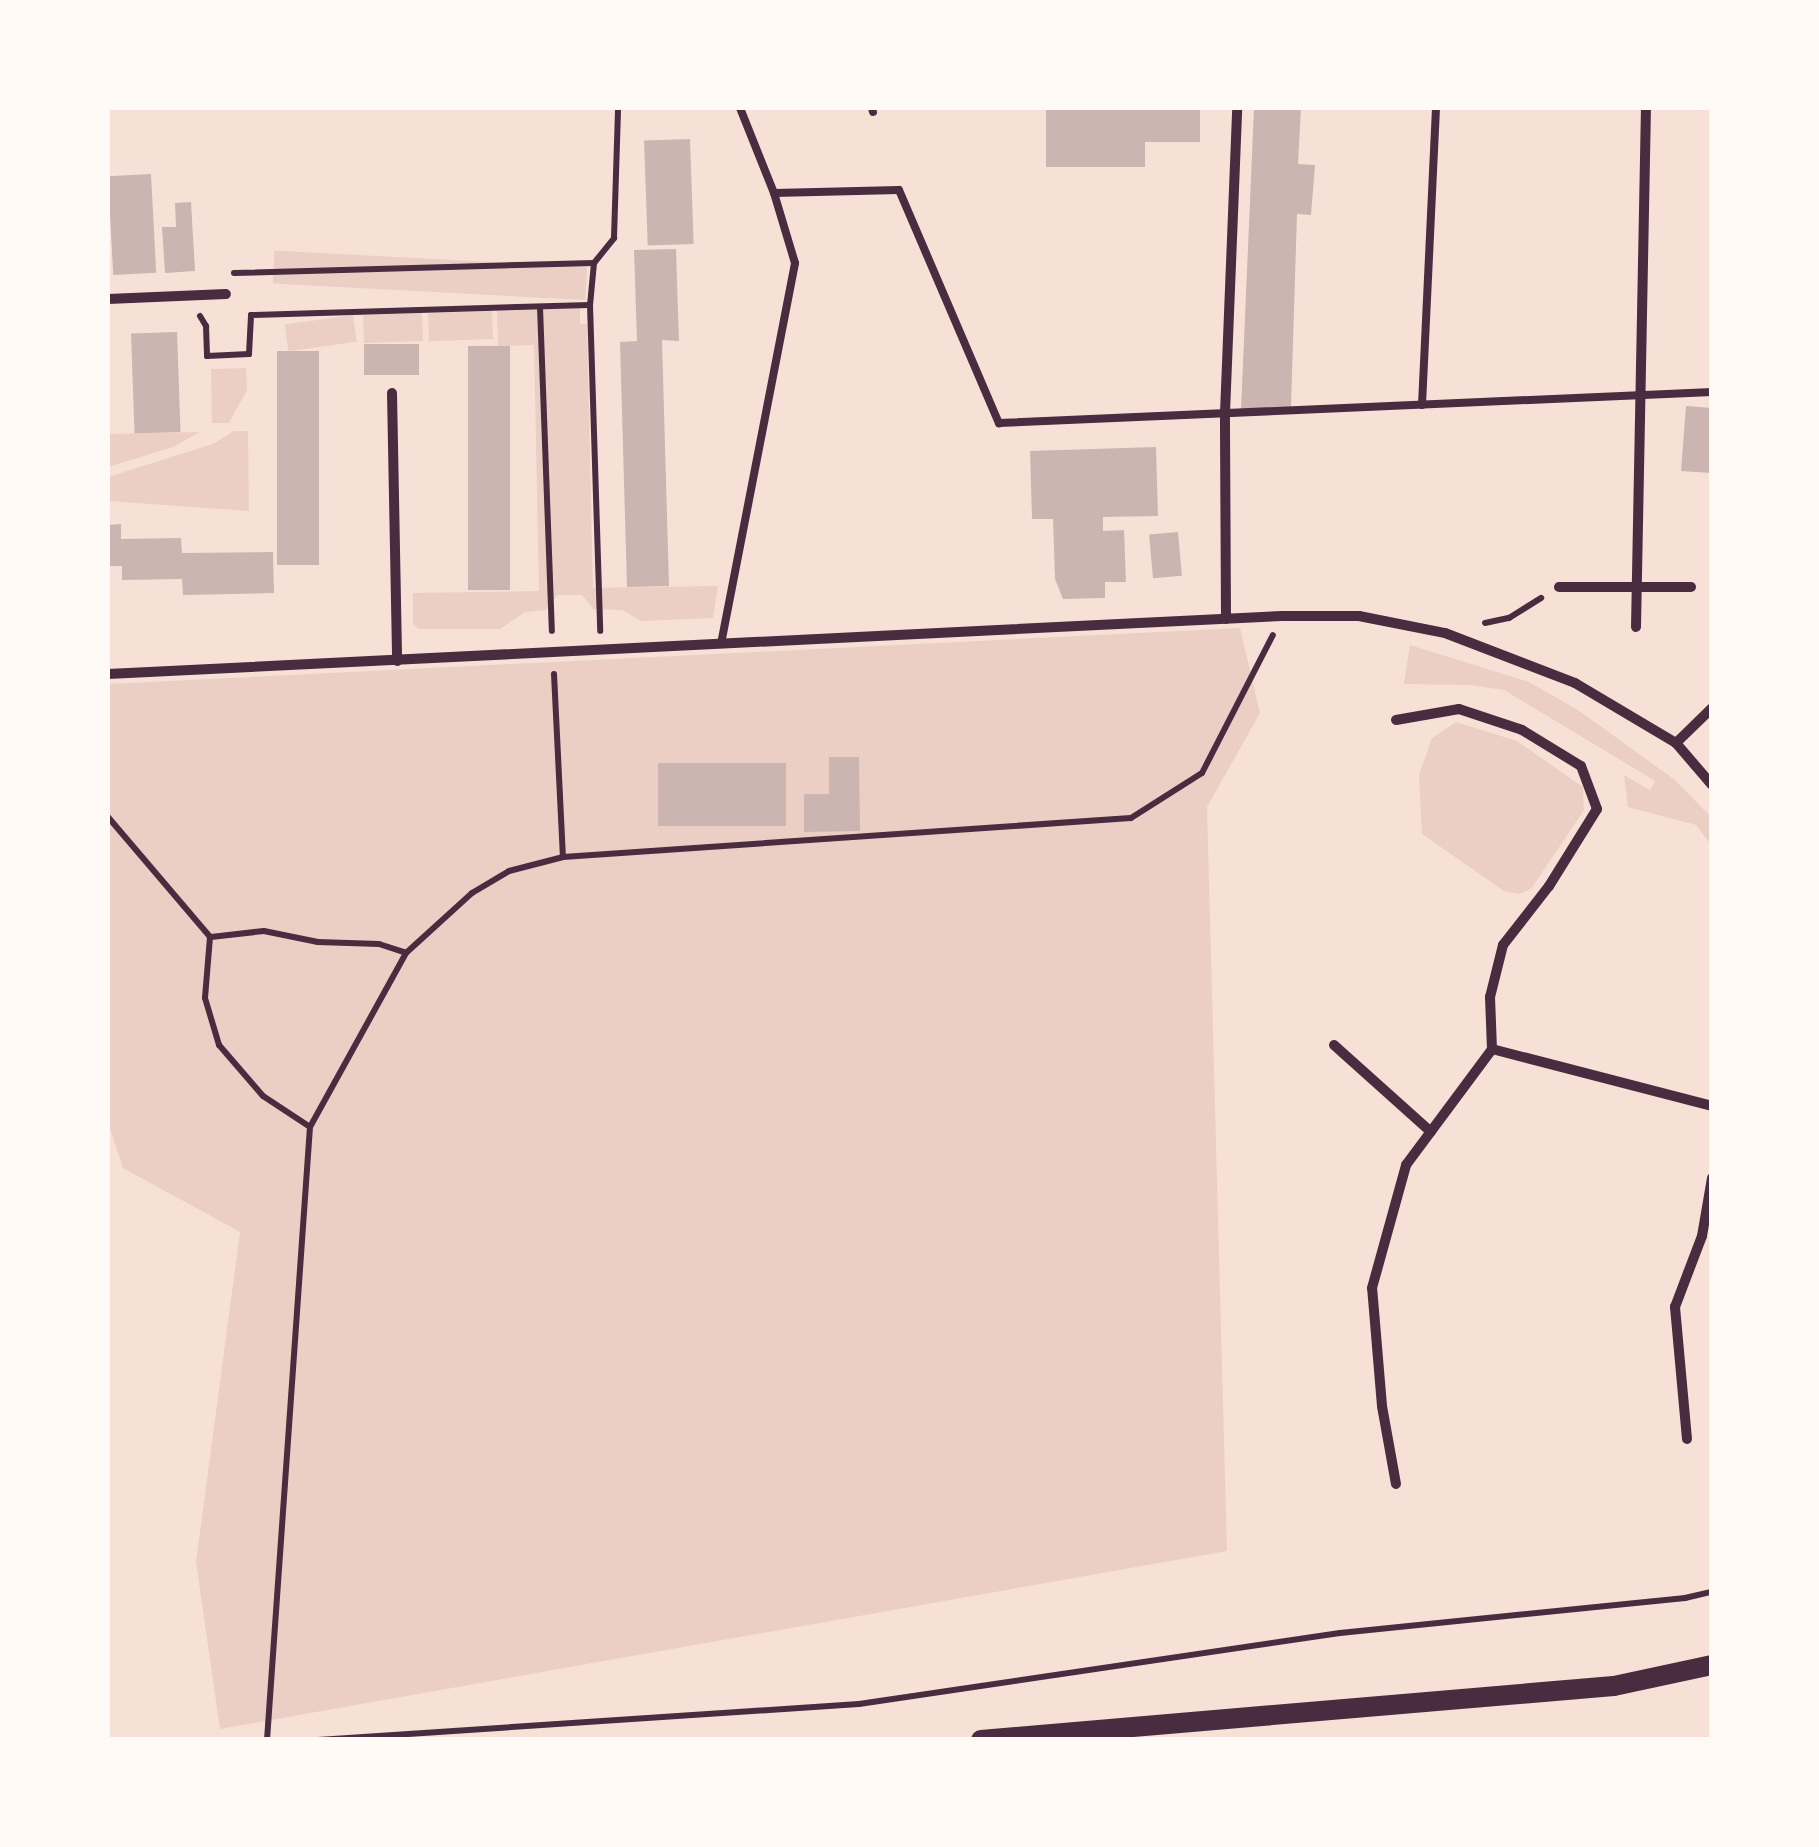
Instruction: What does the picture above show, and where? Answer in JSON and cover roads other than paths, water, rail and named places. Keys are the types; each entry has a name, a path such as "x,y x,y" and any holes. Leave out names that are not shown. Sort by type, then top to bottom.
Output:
{"main road":[{"path":"981,1740 1614,1686 1712,1665"}],"street":[{"path":"1226,619 1225,413 1237,108"},
{"path":"1636,627 1646,108"},
{"path":"108,299 226,294"},
{"path":"392,394 398,660"},
{"path":"1559,587 1692,587"},
{"path":"108,674 1282,616 1359,616 1445,633 1575,682 1676,743 1712,785"},
{"path":"1676,743 1712,708"},
{"path":"1396,720 1459,709 1522,730 1580,766 1597,810 1549,886 1504,944 1490,998 1492,1049 1406,1166 1372,1288 1382,1406 1396,1484"},
{"path":"1334,1045 1431,1132"},
{"path":"1492,1049 1712,1106"},
{"path":"1687,1439 1674,1307 1702,1236 1712,1178"}],"lane":[{"path":"721,644 795,263 774,193 740,108"},
{"path":"1422,404 1436,108"},
{"path":"774,193 899,190 999,423 1712,392"}]}
